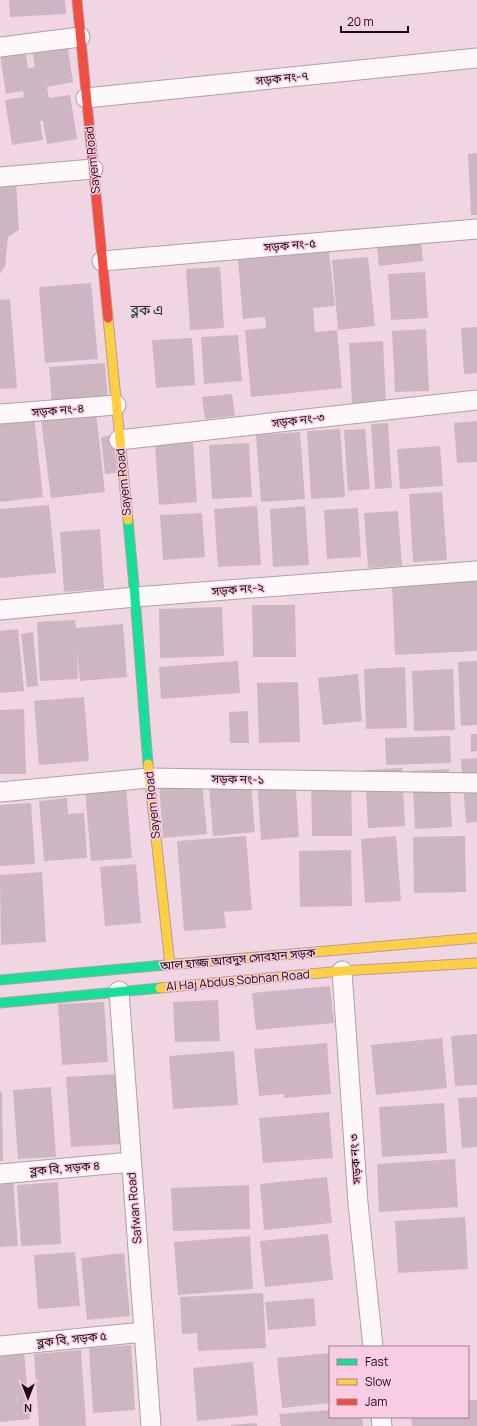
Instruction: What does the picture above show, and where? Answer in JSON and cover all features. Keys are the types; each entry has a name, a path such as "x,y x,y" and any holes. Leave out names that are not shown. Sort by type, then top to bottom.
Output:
{"street":[{"name":"Sayem Road","path":"77,0 135,598 149,778 170,965"},
{"path":"0,47 80,37"},
{"name":"সড়ক নং-৭","path":"86,98 477,58"},
{"path":"0,177 93,169"},
{"name":"সড়ক নং-৫","path":"102,262 477,229"},
{"name":"সড়ক নং-৩","path":"119,440 477,400"},
{"name":"সড়ক নং-৪","path":"0,414 116,405"},
{"name":"সড়ক নং-২","path":"0,610 477,570"},
{"name":"সড়ক নং-১","path":"0,792 149,778 477,783"},
{"name":"আল হাজ্জ আবদুস সোবহান সড়ক","path":"0,980 477,938"},
{"name":"Al Haj Abdus Sobhan Road","path":"0,1002 342,971 477,963"},
{"name":"সড়ক নং ৩","path":"342,971 358,1203 373,1346"},
{"name":"Safwan Road","path":"119,991 151,1426"},
{"name":"ব্লক বি, সড়ক ৪","path":"0,1174 131,1162"},
{"name":"ব্লক বি, সড়ক ৫","path":"0,1346 144,1332"}],"building":[{"path":"9,0 65,0 66,14 10,17"},
{"path":"67,44 73,82 47,87 49,98 70,95 77,139 47,144 43,121 40,121 43,140 12,145 5,100 24,97 23,91 6,94 0,54 25,50 28,68 35,67 32,50"},
{"path":"477,153 477,215 471,215 468,154"},
{"path":"16,182 19,230 8,237 5,266 0,274 0,183"},
{"path":"421,241 423,261 379,266 377,247"},
{"path":"329,251 335,306 313,308 315,332 337,330 342,388 251,397 245,330 266,328 265,317 243,319 238,260"},
{"path":"368,257 375,326 338,330 332,260"},
{"path":"220,267 224,328 190,330 186,269"},
{"path":"425,272 428,318 391,320 388,274"},
{"path":"91,283 98,359 45,363 39,287"},
{"path":"10,299 17,388 0,389 0,300"},
{"path":"477,327 477,373 464,374 461,328"},
{"path":"426,329 429,391 395,392 392,331"},
{"path":"238,335 242,381 204,384 201,337"},
{"path":"192,338 195,385 156,388 152,340"},
{"path":"383,341 386,402 352,404 349,343"},
{"path":"105,363 108,402 52,406 49,367"},
{"path":"232,394 235,416 205,419 202,397"},
{"path":"96,413 105,492 51,498 41,419"},
{"path":"34,416 43,497 0,502 0,420"},
{"path":"477,421 477,462 457,463 454,423"},
{"path":"388,423 392,488 375,489 371,424"},
{"path":"340,429 345,497 311,499 307,431"},
{"path":"365,429 370,489 348,491 344,430"},
{"path":"300,432 305,499 261,502 256,435"},
{"path":"113,435 117,473 105,474 101,437"},
{"path":"193,442 197,502 159,505 155,445"},
{"path":"249,443 252,497 212,499 209,445"},
{"path":"440,446 443,486 400,489 397,449"},
{"path":"442,492 447,560 413,562 409,494"},
{"path":"49,505 56,573 0,578 0,509"},
{"path":"257,506 261,565 218,567 214,509"},
{"path":"305,506 309,565 273,567 270,509"},
{"path":"358,508 361,557 327,559 324,510"},
{"path":"398,511 402,566 368,568 364,513"},
{"path":"202,513 205,557 163,560 160,515"},
{"path":"100,529 104,589 64,592 60,532"},
{"path":"477,581 477,651 395,655 392,585"},
{"path":"252,605 295,605 296,657 253,657"},
{"path":"222,607 224,656 160,658 159,609"},
{"path":"75,620 76,628 123,624 127,677 80,681 77,650 78,679 40,681 37,622"},
{"path":"18,629 24,691 0,693 0,631"},
{"path":"33,632 38,686 27,687 21,634"},
{"path":"238,661 240,693 161,699 159,667"},
{"path":"477,661 477,725 461,726 458,662"},
{"path":"405,667 407,728 366,729 364,669"},
{"path":"453,669 455,730 414,731 412,671"},
{"path":"358,674 362,721 323,725 318,678"},
{"path":"298,682 300,742 259,743 257,683"},
{"path":"84,697 89,761 39,765 34,701"},
{"path":"24,709 26,774 0,774 0,710"},
{"path":"248,711 249,743 230,743 229,712"},
{"path":"471,734 477,734 477,751 471,752"},
{"path":"450,736 451,763 386,765 385,738"},
{"path":"477,758 477,822 466,823 461,759"},
{"path":"402,768 405,826 368,828 365,770"},
{"path":"449,769 452,827 415,829 412,771"},
{"path":"351,772 352,836 312,836 311,773"},
{"path":"295,777 299,837 261,840 257,780"},
{"path":"202,782 207,834 163,838 159,785"},
{"path":"251,783 255,832 213,836 209,786"},
{"path":"126,786 132,858 91,861 85,789"},
{"path":"67,798 68,814 84,813 87,858 44,861 39,801"},
{"path":"31,803 35,864 0,866 0,805"},
{"path":"246,836 252,910 224,912 226,928 184,931 177,841"},
{"path":"396,836 401,901 365,903 361,839"},
{"path":"465,836 466,892 414,893 413,837"},
{"path":"351,850 352,906 300,907 299,851"},
{"path":"136,864 141,923 105,926 100,867"},
{"path":"42,872 46,942 1,945 0,875"},
{"path":"330,986 334,1023 256,1030 252,993"},
{"path":"218,1000 220,1041 175,1042 173,1002"},
{"path":"104,1002 108,1062 62,1065 58,1004"},
{"path":"477,1034 477,1085 455,1086 451,1036"},
{"path":"442,1038 447,1088 376,1095 371,1045"},
{"path":"327,1043 331,1094 284,1098 284,1094 259,1096 254,1049"},
{"path":"234,1051 238,1105 173,1109 169,1056"},
{"path":"116,1074 121,1144 71,1147 66,1077"},
{"path":"51,1087 56,1157 18,1159 13,1090"},
{"path":"0,1092 2,1092 3,1161 0,1161"},
{"path":"477,1097 477,1147 462,1148 458,1098"},
{"path":"444,1103 447,1153 382,1157 379,1107"},
{"path":"329,1112 333,1158 263,1163 259,1118"},
{"path":"455,1159 458,1207 379,1212 377,1164"},
{"path":"327,1177 332,1223 264,1230 260,1184"},
{"path":"13,1179 18,1246 0,1247 0,1180"},
{"path":"58,1182 61,1244 21,1246 17,1185"},
{"path":"249,1185 250,1229 173,1231 171,1188"},
{"path":"465,1217 468,1269 398,1273 395,1221"},
{"path":"328,1234 333,1280 265,1287 260,1241"},
{"path":"250,1236 253,1289 178,1295 174,1242"},
{"path":"75,1252 80,1306 38,1309 34,1255"},
{"path":"124,1253 130,1316 87,1320 81,1258"},
{"path":"263,1293 266,1348 198,1351 197,1333 182,1334 180,1297"},
{"path":"314,1298 316,1326 268,1330 265,1302"},
{"path":"131,1345 135,1410 93,1413 89,1348"},
{"path":"81,1350 86,1426 39,1426 34,1354"},
{"path":"24,1351 30,1419 0,1422 0,1352"},
{"path":"329,1353 329,1403 282,1408 277,1358"},
{"path":"253,1362 258,1415 197,1421 193,1368"},
{"path":"469,1400 477,1400 477,1426 412,1426 411,1418 469,1418"},
{"path":"329,1410 329,1418 362,1418 363,1426 281,1426 279,1414"},
{"path":"257,1423 257,1426 231,1426 231,1425"}],"traffic: fast":[{"path":"128,520 148,764"},
{"path":"0,980 165,965"},
{"path":"0,1003 160,988"}],"traffic: slow":[{"path":"108,318 128,520"},
{"path":"148,764 170,965"},
{"path":"165,965 477,938"},
{"path":"160,988 342,971 477,963"}],"traffic: jam":[{"path":"77,0 108,318"}],"district":[{"name":"ব্লক এ","path":"147,309"}]}
